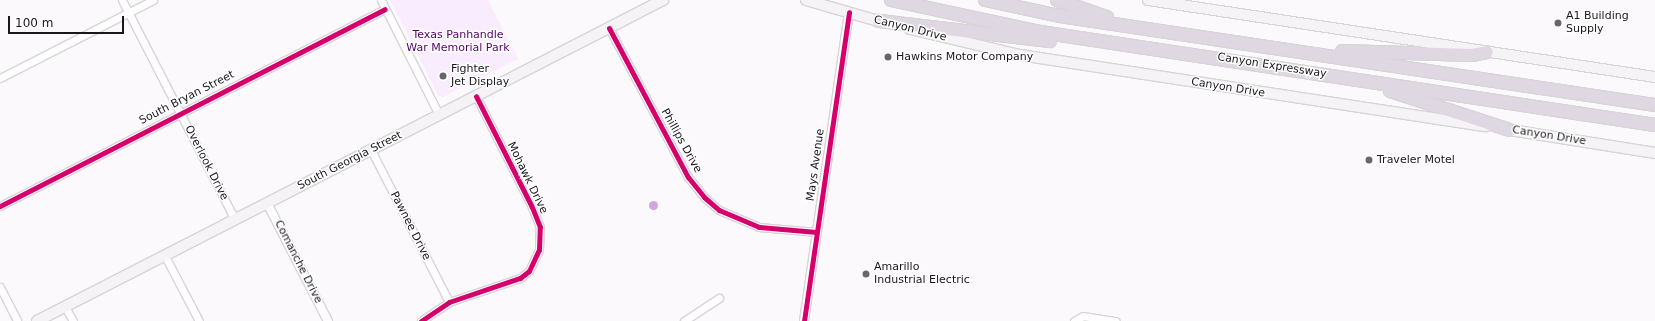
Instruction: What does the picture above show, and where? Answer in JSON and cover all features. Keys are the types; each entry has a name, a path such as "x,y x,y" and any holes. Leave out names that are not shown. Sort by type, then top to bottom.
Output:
{"highway":[{"name":"Canyon Expressway","path":"890,0 960,16 1111,42 1655,125"},
{"name":"Canyon Expressway","path":"985,0 1024,10 1655,104"},
{"path":"1057,0 1132,26"},
{"path":"879,21 1074,43 1111,42"},
{"path":"1289,50 1442,55 1487,52"},
{"path":"1309,72 1397,93 1510,130"}],"main road":[{"name":"South Georgia Street","path":"37,321 609,28 647,5 663,0"},
{"name":"Canyon Drive","path":"806,0 879,21 1020,55 1655,153"},
{"path":"1148,0 1655,77"}],"street":[{"name":"Overlook Drive","path":"122,0 235,220"},
{"path":"0,78 154,0"},
{"path":"381,0 439,115"},
{"name":"South Bryan Street","path":"0,206 180,112 385,9"},
{"name":"Mays Avenue","path":"804,321 849,12"},
{"name":"Phillips Drive","path":"609,28 688,177 704,197 719,210 758,227 817,232"},
{"name":"Mohawk Drive","path":"422,321 449,302 520,278 529,271 539,250 540,227 532,207 476,96"},
{"name":"Pawnee Drive","path":"371,150 449,302"},
{"name":"Comanche Drive","path":"267,203 328,321"},
{"path":"165,256 199,321"},
{"path":"0,287 17,321"},
{"path":"684,321 719,298"},
{"path":"65,307 72,321"},
{"path":"1076,320 1116,321"}],"green space":[{"name":"Texas Panhandle War Memorial Park","path":"390,0 488,0 518,59 443,97 438,95"}],"shaded area":[{"path":"653,200 658,205 653,210 648,205"}],"cycle path":[{"path":"0,206 385,9"},
{"path":"804,321 849,12"},
{"path":"609,28 688,177 704,197 719,210 759,227 817,232"},
{"path":"421,321 449,302 520,278 529,271 539,250 540,227 532,207 476,96"}],"place":[{"name":"A1 Building Supply","path":"1558,23"},
{"name":"Hawkins Motor Company","path":"888,57"},
{"name":"Fighter Jet Display","path":"443,76"},
{"name":"Traveler Motel","path":"1369,160"},
{"name":"Amarillo Industrial Electric","path":"866,274"}]}
